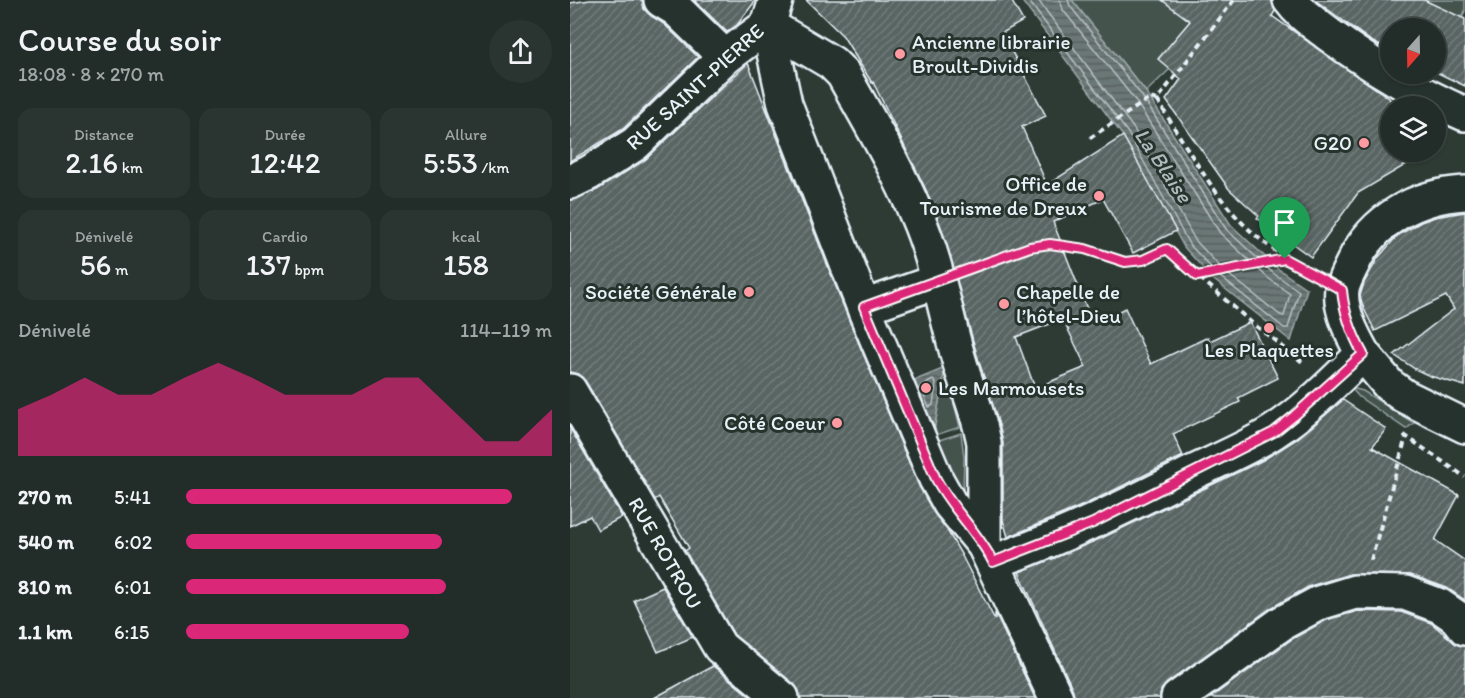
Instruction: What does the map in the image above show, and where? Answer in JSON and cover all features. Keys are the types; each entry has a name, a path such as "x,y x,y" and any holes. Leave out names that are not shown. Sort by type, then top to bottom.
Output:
{"street":[{"path":"661,0 676,9 725,57"},
{"path":"1290,0 1303,15 1358,54 1409,86 1465,114"},
{"path":"772,12 843,74 918,217 984,443 989,554"},
{"path":"772,12 785,104 864,307 936,479 950,504 989,554 1056,698"},
{"name":"RUE SAINT-PIERRE","path":"570,182 589,173 634,144 772,12"},
{"path":"1465,193 1438,196 1422,201 1387,219 1363,244 1350,268 1342,290 1353,336 1363,354 1389,385 1404,396 1465,426"},
{"path":"864,307 938,281"},
{"path":"989,554 1093,523 1246,447 1274,432 1363,354"},
{"name":"RUE ROTROU","path":"570,391 720,647 782,698"},
{"path":"1178,698 1282,623 1321,602 1355,592 1405,594 1440,606 1456,617 1465,628"}],"path":[{"path":"1157,100 1234,0"},
{"path":"1090,138 1150,98 1157,100 1234,214 1257,237 1285,259 1342,290"},
{"path":"938,281 1030,247 1050,244 1085,249 1125,262 1143,260 1167,249 1252,323 1330,384"},
{"path":"1197,276 1285,259"},
{"path":"1361,592 1406,437"}],"shaded area":[{"path":"1072,0 1162,0 1202,30 1170,69 1146,92"},
{"path":"1424,0 1465,0 1465,11 1454,36 1446,24 1446,18 1442,18 1432,4"},
{"path":"945,368 960,427 933,436"},
{"path":"1351,388 1363,391 1414,423 1406,429 1359,397"},
{"path":"961,433 964,457 963,493 958,494 936,441"}],"water":[{"name":"La Blaise","path":"1021,0 1072,0 1146,92 1231,225 1277,268 1307,289 1291,341 1214,280 1184,247 1123,136"},
{"path":"945,368 933,436 911,382"}],"pier":[{"path":"1264,257 1277,269 1214,280 1202,267"}],"building":[{"path":"590,0 642,0 644,9 664,24 698,57 623,129 570,161 570,3"},
{"path":"694,0 756,0 737,25 727,32"},
{"path":"806,0 1011,0 1023,21 1002,33 1046,116 1022,127 1047,185 1123,136 1176,231 1133,253 1103,199 1053,222 1093,324 1125,308 1151,364 1208,337 1210,341 1250,322 1278,378 1238,398 1240,402 1173,434 1183,456 1086,504 1008,537 1003,520 1003,443 1000,429 941,227 926,190 873,82 843,36","holes":["1063,319 1086,367 1035,388 1016,337"]},
{"path":"1162,0 1272,0 1275,11 1272,16 1386,96 1380,96 1380,162 1410,162 1358,193 1311,257 1257,218 1259,216 1229,189 1166,100 1181,79 1158,59 1190,21"},
{"path":"1315,0 1424,0 1465,19 1465,86 1446,77 1446,18 1380,18 1380,46"},
{"path":"748,63 849,320 919,486 961,554 995,620 995,613 1035,698 800,698 799,691 794,684 734,635 685,551 689,548 659,497 655,500 586,382 579,374 570,372 570,200 597,190 645,160"},
{"path":"1465,212 1465,386 1430,376 1394,355 1454,309 1446,296 1375,331 1360,296 1364,283 1378,258 1397,236 1435,217"},
{"path":"1343,400 1386,429 1372,447 1459,495 1435,540 1465,561 1465,600 1447,588 1411,575 1350,574 1310,586 1271,608 1167,683 1161,690 1160,698 1074,698 1073,690 1019,572 1102,538 1263,460 1297,439"},
{"path":"570,428 622,517 598,530 590,516 570,526"},
{"path":"663,587 693,637 658,652 634,600"},
{"path":"1358,611 1401,612 1431,623 1458,645 1465,646 1465,698 1210,698 1292,639 1326,620"},
{"path":"713,666 752,698 654,698"}],"place":[{"name":"Ancienne librairie Broult-Dividis","path":"900,54"},
{"name":"G20","path":"1364,143"},
{"name":"Office de Tourisme de Dreux","path":"1099,196"},
{"name":"Société Générale","path":"749,292"},
{"name":"Chapelle de l’hôtel-Dieu","path":"1004,304"},
{"name":"Les Plaquettes","path":"1269,328"},
{"name":"Les Marmousets","path":"926,388"},
{"name":"Côté Coeur","path":"837,423"}],"route":[{"path":"1040,245 1074,246 1125,262 1143,260 1167,249 1197,276 1285,259 1342,290 1343,302 1353,336 1363,354 1274,432 1093,523 993,562 984,545 944,495 864,307 1040,245"}]}
